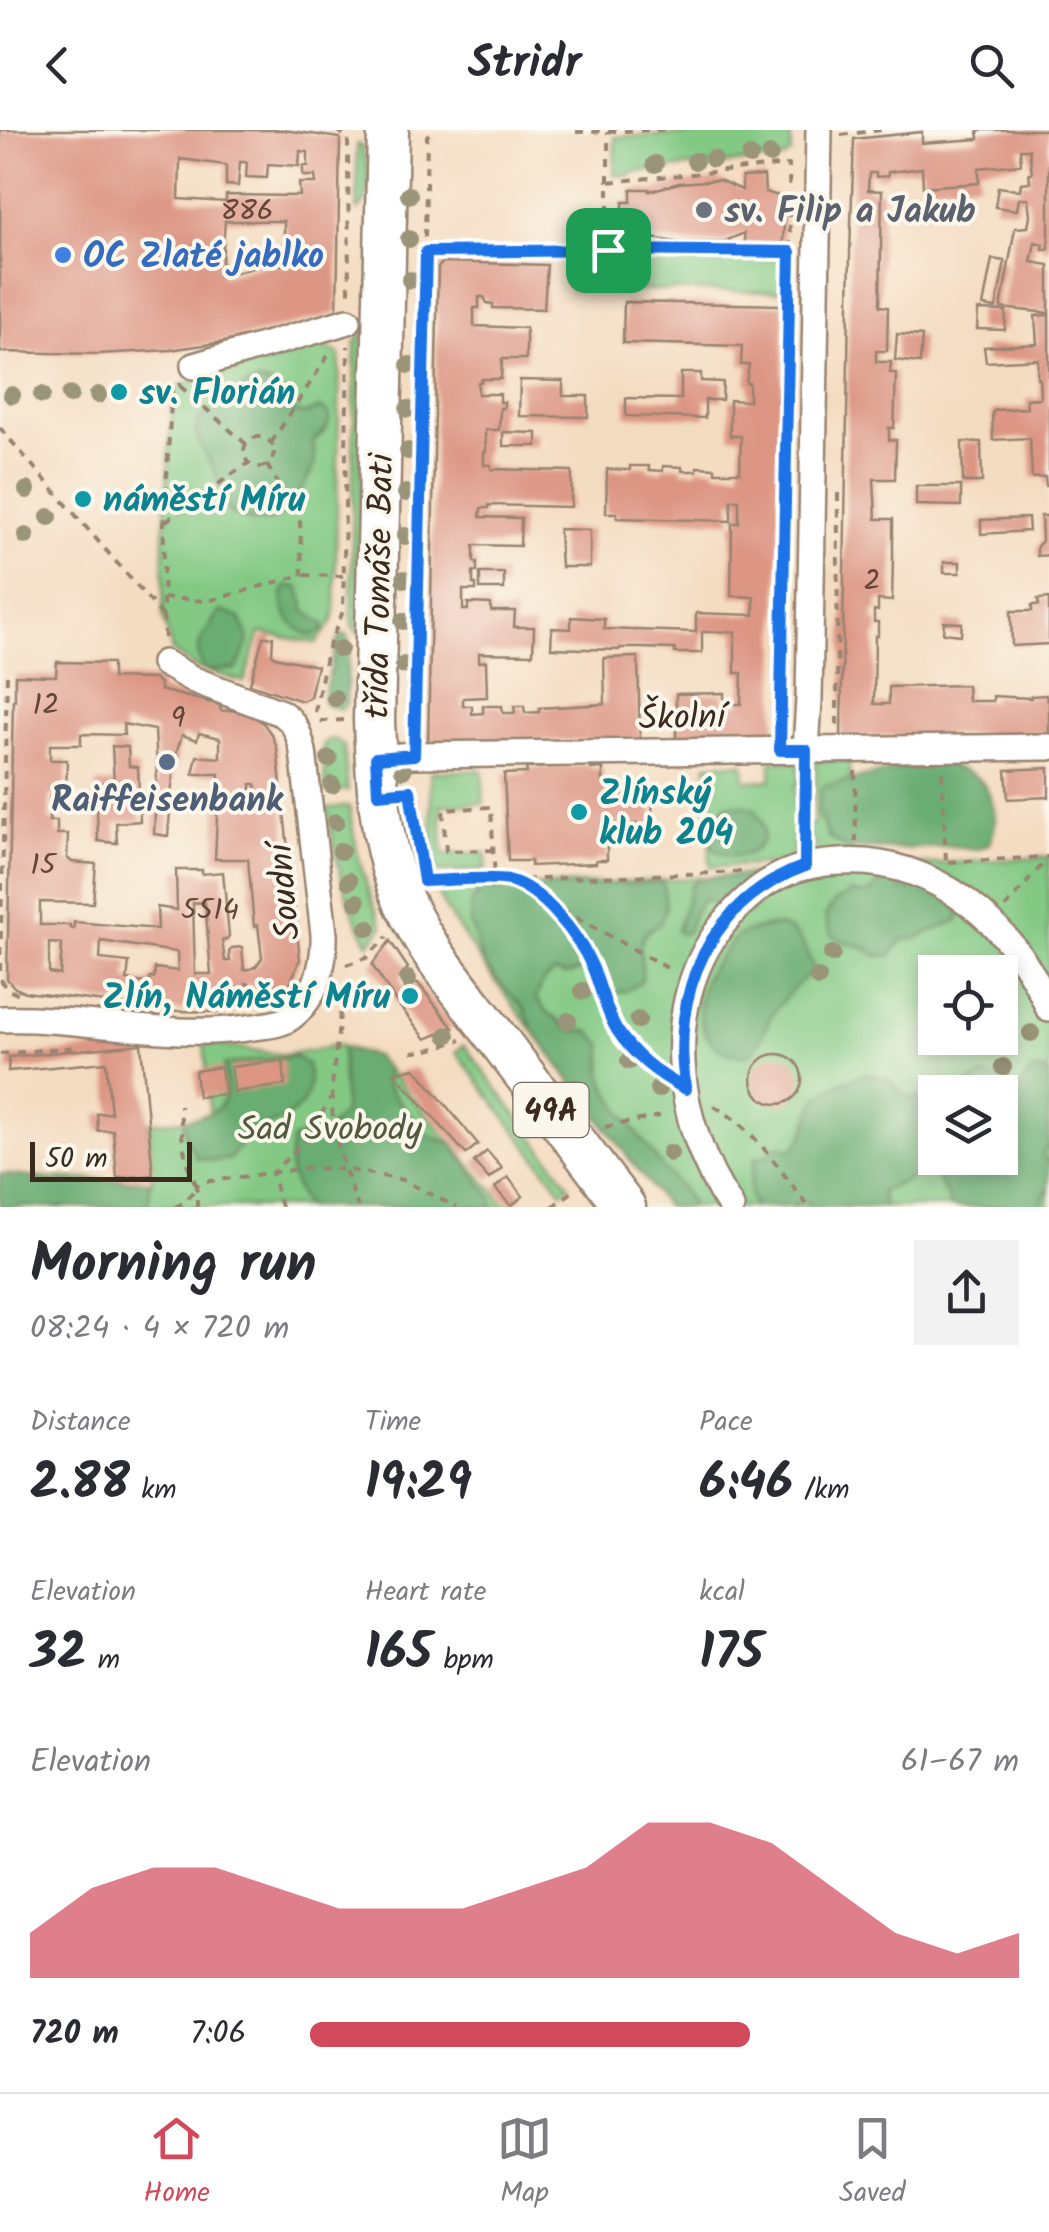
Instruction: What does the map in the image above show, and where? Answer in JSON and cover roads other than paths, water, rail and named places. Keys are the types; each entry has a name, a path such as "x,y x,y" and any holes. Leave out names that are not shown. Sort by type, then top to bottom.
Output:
{"main road":[{"name":"třída Tomáše Bati","path":"388,130 374,720 395,756 382,817 388,853 399,890 419,932 624,1207"}],"street":[{"path":"793,750 809,700 818,130"},
{"path":"185,373 348,320"},
{"name":"Soudní","path":"0,1018 208,1032 288,1019 310,993 322,966 324,934 302,752 294,725 281,713 194,680 164,663"},
{"name":"Školní","path":"395,756 1049,747"},
{"path":"732,1207 707,1166 687,1099 682,1032 687,998 709,944 732,913 769,882 798,869 856,861 897,867 934,881 966,900 993,923 1020,956 1049,1009"}],"place":[{"name":"sv. Filip a Jakub","path":"704,210"},
{"name":"OC Zlaté jablko","path":"63,255"},
{"name":"sv. Florián","path":"119,392"},
{"name":"náměstí Míru","path":"83,499"},
{"name":"Raiffeisenbank","path":"167,762"},
{"name":"Zlínský klub 204","path":"579,812"},
{"name":"Zlín, Náměstí Míru","path":"410,996"}],"park label":[{"name":"Sad Svobody","path":"330,1128"}]}
